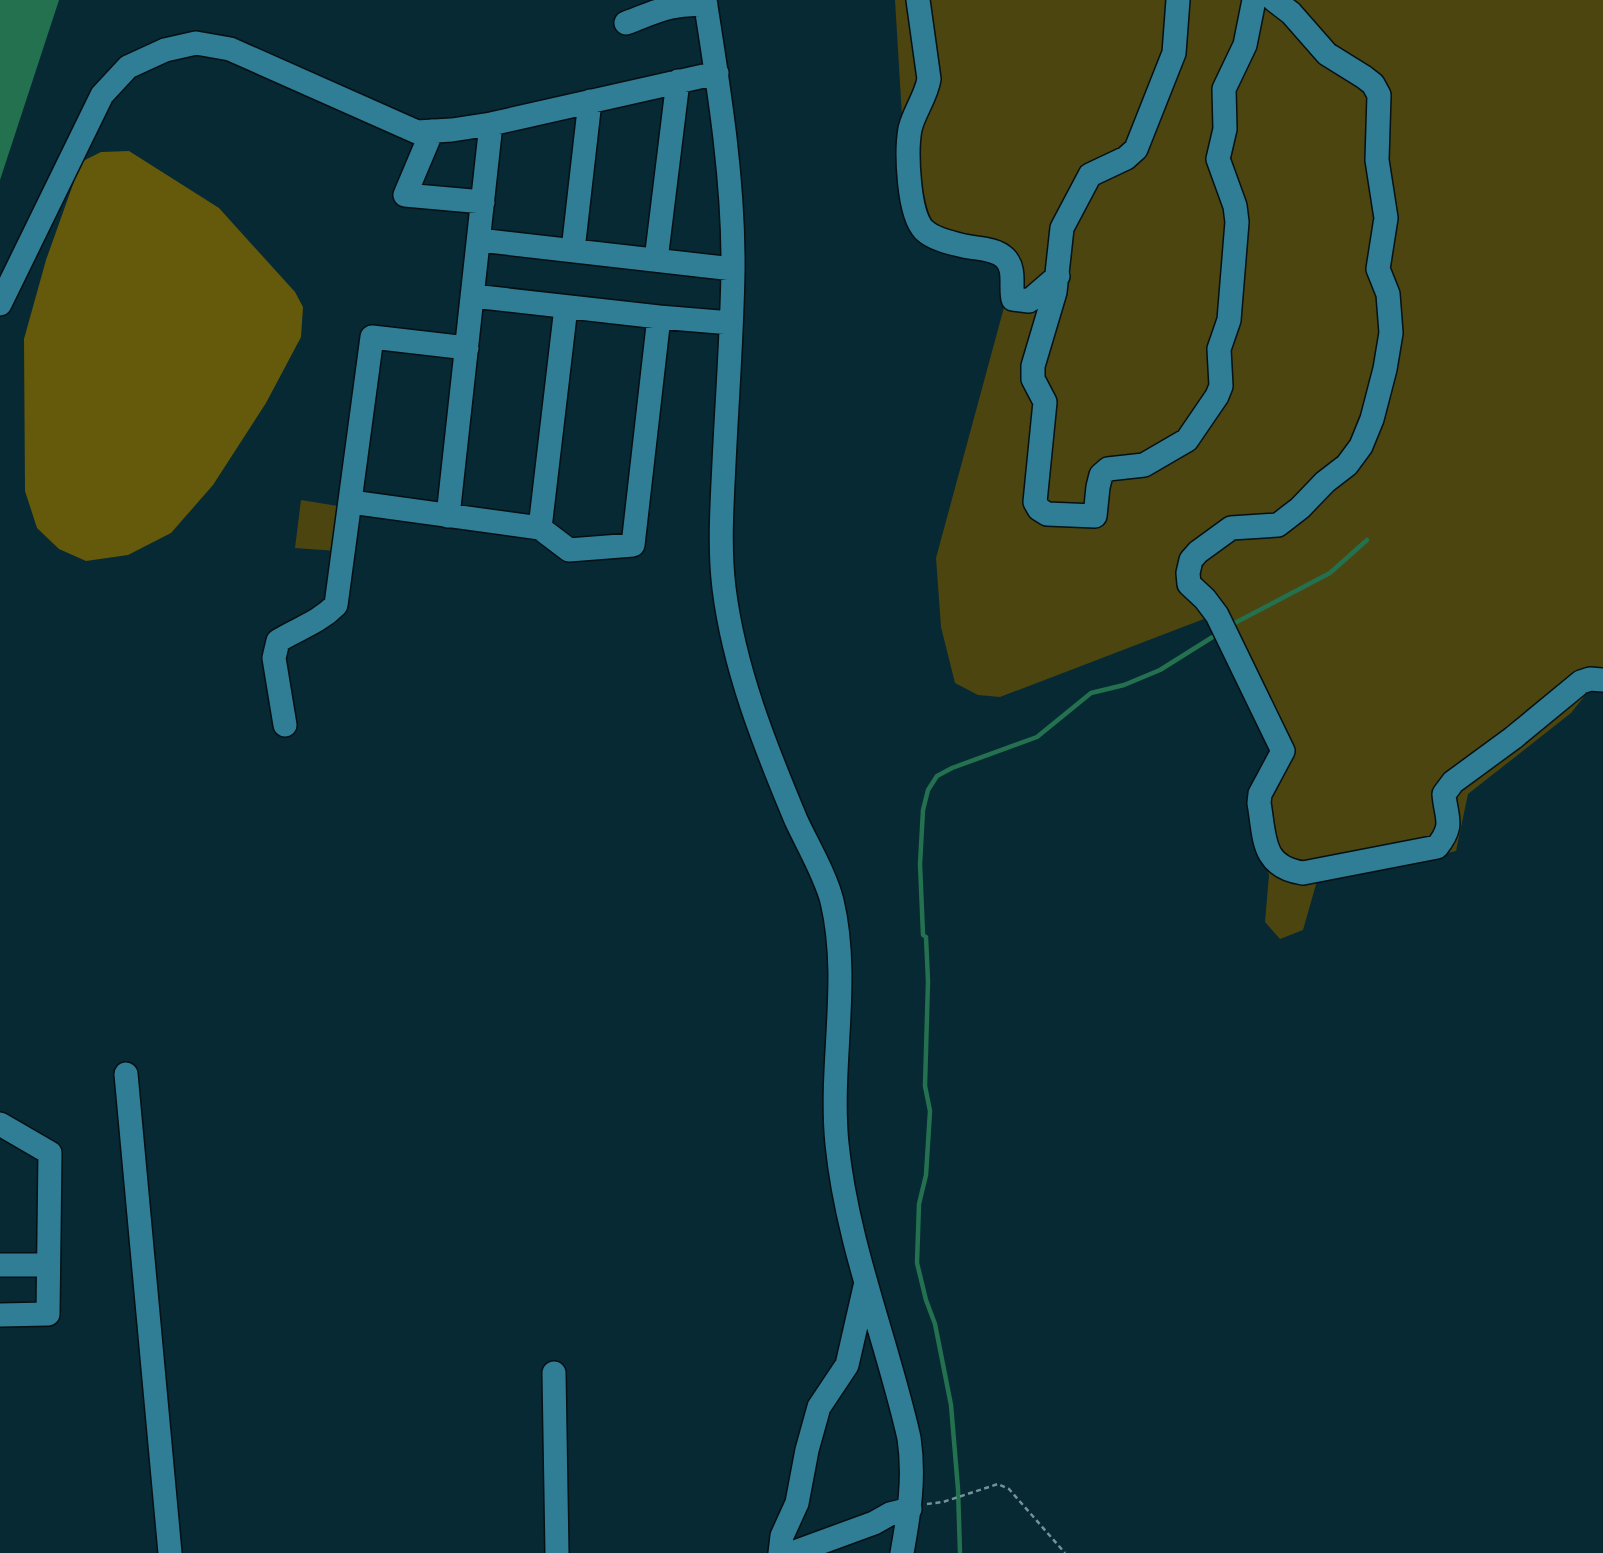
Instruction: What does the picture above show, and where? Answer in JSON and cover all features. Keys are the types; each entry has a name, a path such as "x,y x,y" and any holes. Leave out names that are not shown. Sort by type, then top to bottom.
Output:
{"street":[{"path":"918,0 929,79 910,129 908,156 916,218 924,230 936,237 999,253 1007,259 1013,275 1013,299 1020,302 1029,301 1058,275"},
{"path":"1178,0 1174,53 1136,149 1126,158 1090,174 1062,228 1055,292 1033,366 1033,379 1045,402 1035,502 1038,509 1047,514 1095,516 1101,475 1108,469 1144,465 1187,440 1217,396 1221,386 1219,349 1229,320 1237,222 1236,206 1218,159 1225,130 1224,89 1245,45 1254,0"},
{"path":"1274,0 1292,13 1327,54 1373,84 1378,95 1377,160 1387,218 1378,269 1388,294 1391,333 1373,419 1347,465 1278,525 1231,528 1191,560 1189,584 1217,615 1283,751 1260,794 1259,803 1268,854 1288,871 1303,873 1437,847 1449,827 1444,794 1453,782 1513,738 1581,682 1590,679 1603,680"},
{"path":"626,23 669,6 705,3 717,72 730,196 733,270 722,511 724,591 735,649 755,718 832,898 840,983 834,1106 836,1140 841,1181 909,1438 912,1462 911,1507 902,1553"},
{"path":"0,304 102,95 128,67 164,50 196,43 230,49 417,132 491,124 717,72"},
{"path":"656,260 678,81"},
{"path":"573,250 590,101"},
{"path":"448,516 491,124"},
{"path":"432,131 405,195 483,202"},
{"path":"479,240 733,270"},
{"path":"473,296 731,323"},
{"path":"540,528 566,307"},
{"path":"351,502 540,528 569,550 633,544 659,317"},
{"path":"285,725 274,658 278,641 293,631 322,619 336,605 372,337 467,348"},
{"path":"126,1074 170,1553"},
{"path":"0,1124 50,1153 48,1314 0,1315"},
{"path":"0,1265 48,1265"},
{"path":"780,1553 782,1536 797,1503 819,1407 847,1365 867,1281"},
{"path":"554,1373 556,1553"},
{"path":"792,1553 911,1507"},
{"path":"768,1553 773,1541 790,1518"}],"path":[{"path":"911,1507 943,1502 998,1484 1009,1489 1065,1553"}],"shaded area":[{"path":"0,0 59,0 0,180"},
{"path":"895,0 1603,0 1603,690 1591,688 1571,713 1468,794 1456,851 1317,881 1303,930 1280,939 1265,922 1269,875 1249,805 1276,750 1209,617 1000,697 978,695 955,683 941,627 936,558 1006,300 996,262 935,248 906,182"},
{"path":"129,151 219,208 295,292 303,307 301,337 266,403 213,485 171,533 128,555 86,561 59,549 37,528 25,491 24,339 46,260 81,162 101,152"},
{"path":"301,500 338,506 337,551 295,548"}],"waterway":[{"path":"1229,626 1330,573 1367,540"},
{"path":"960,1553 951,1405 935,1324 917,1263 919,1204 926,1175 930,1111 925,1086 928,981 920,864 923,810 928,790 937,776 1037,737 1091,693 1124,685 1160,670 1219,633"}]}
